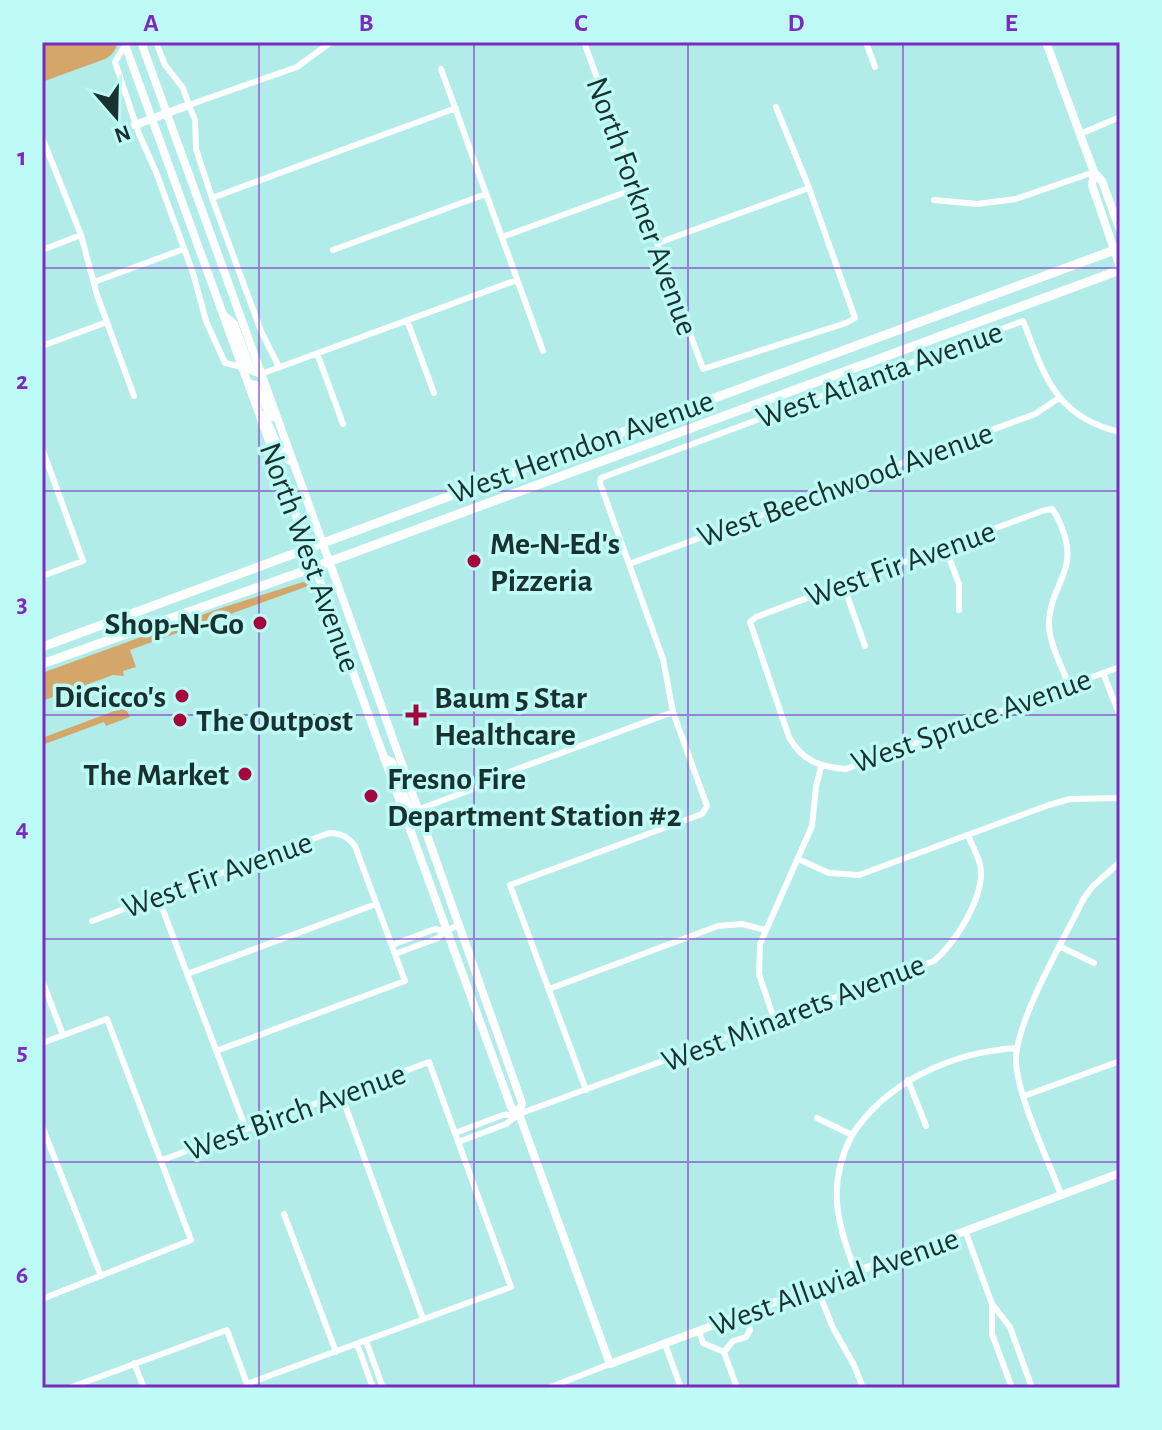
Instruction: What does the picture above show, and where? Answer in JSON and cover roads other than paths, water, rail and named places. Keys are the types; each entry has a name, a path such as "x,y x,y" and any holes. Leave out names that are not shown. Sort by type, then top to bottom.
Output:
{"main road":[{"name":"West Herndon Avenue","path":"42,647 1117,249"},
{"name":"West Herndon Avenue","path":"42,664 314,567 1120,269"}],"street":[{"name":"North West Avenue","path":"141,42 522,1103 519,1114"},
{"path":"156,42 165,65 183,88 195,120 196,149 212,198 261,331 279,367"},
{"path":"135,125 297,67 331,42"},
{"name":"North Forkner Avenue","path":"584,42 703,369 855,318 809,188"},
{"path":"866,42 875,67"},
{"path":"1046,42 1094,172 1102,181 1120,230"},
{"name":"North West Avenue","path":"125,43 445,931 511,1107 519,1114 610,1364"},
{"path":"125,43 115,62 135,125 184,249 206,321 225,363 242,367"},
{"path":"441,69 543,351"},
{"path":"658,243 809,188 776,107"},
{"path":"212,198 456,108"},
{"path":"1080,134 1120,117"},
{"path":"42,137 81,235 107,322 134,396"},
{"path":"934,200 977,204 1016,199 1094,172"},
{"path":"1094,172 1092,185 1117,249 1120,269"},
{"path":"502,237 637,188"},
{"path":"333,250 486,194"},
{"path":"42,250 81,235"},
{"path":"94,282 184,249"},
{"path":"206,321 223,315 234,324 251,370 261,374 517,280"},
{"path":"407,320 434,393"},
{"name":"West Atlanta Avenue","path":"629,564 600,483 601,478 1023,321 1044,373 1059,398"},
{"path":"42,346 107,322"},
{"path":"317,353 343,424"},
{"path":"248,383 256,385 266,407 279,423"},
{"path":"1059,398 1080,417 1120,432"},
{"name":"West Beechwood Avenue","path":"629,564 1035,414 1059,398"},
{"path":"258,410 269,422 285,458 293,462"},
{"path":"42,448 83,561 42,576"},
{"name":"West Fir Avenue","path":"821,767 800,753 789,737 750,622 843,584 1052,509 1058,515 1067,540 1069,560 1051,611 1050,631 1069,686"},
{"path":"945,547 959,584 959,610"},
{"path":"586,1090 510,885 702,814 707,806 673,712 663,659 629,564"},
{"path":"843,584 865,646"},
{"name":"West Spruce Avenue","path":"821,767 846,769 1120,667"},
{"path":"1103,673 1120,716"},
{"path":"384,757 392,762 408,806 417,810 509,772 673,712"},
{"path":"774,1019 761,983 758,965 760,944 812,826 821,767"},
{"path":"798,859 829,873 859,875 1070,799 1120,798"},
{"name":"West Fir Avenue","path":"92,921 329,833 343,835 355,846 376,904"},
{"name":"West Minarets Avenue","path":"455,1133 586,1090 934,961 947,950 969,914 981,870 968,835"},
{"path":"1061,1195 1024,1096 1018,1074 1017,1048 1023,1024 1093,886 1120,862"},
{"path":"158,897 246,1129"},
{"path":"187,974 376,904 392,945 405,981 216,1051"},
{"path":"549,989 718,926 742,924 765,930"},
{"path":"395,954 438,938 457,926"},
{"path":"392,945 435,929 445,931"},
{"path":"1061,947 1094,963"},
{"path":"42,980 63,1035"},
{"path":"42,1043 107,1019 191,1240 42,1299"},
{"path":"856,1273 841,1233 837,1210 838,1171 852,1135 878,1102 908,1080 973,1055 1017,1048"},
{"path":"1024,1096 1120,1061"},
{"name":"West Birch Avenue","path":"162,1160 429,1062 455,1133"},
{"path":"908,1080 926,1126"},
{"path":"341,1094 423,1319"},
{"name":"West Minarets Avenue","path":"458,1142 506,1124 519,1114"},
{"path":"817,1118 852,1135"},
{"path":"42,1126 101,1276"},
{"path":"69,1388 227,1330 247,1384 511,1287 455,1133"},
{"name":"West Alluvial Avenue","path":"548,1388 1120,1173"},
{"path":"284,1214 336,1352"},
{"path":"966,1233 992,1304 1010,1327 1032,1388"},
{"path":"817,1288 863,1388"},
{"path":"992,1304 992,1334 1012,1388"},
{"path":"724,1352 733,1341 746,1337 750,1330 745,1315"},
{"path":"699,1331 703,1343 724,1352 737,1388"},
{"path":"366,1341 383,1388"},
{"path":"357,1344 373,1388"},
{"path":"665,1344 681,1388"},
{"path":"134,1363 144,1388"}],"place":[{"name":"Me-N-Ed's Pizzeria","path":"474,561"},
{"name":"Shop-N-Go","path":"260,623"},
{"name":"DiCicco's","path":"182,696"},
{"name":"Baum 5 Star Healthcare","path":"416,715"},
{"name":"The Outpost","path":"180,720"},
{"name":"The Market","path":"245,774"},
{"name":"Fresno Fire Department Station #2","path":"371,796"}]}
